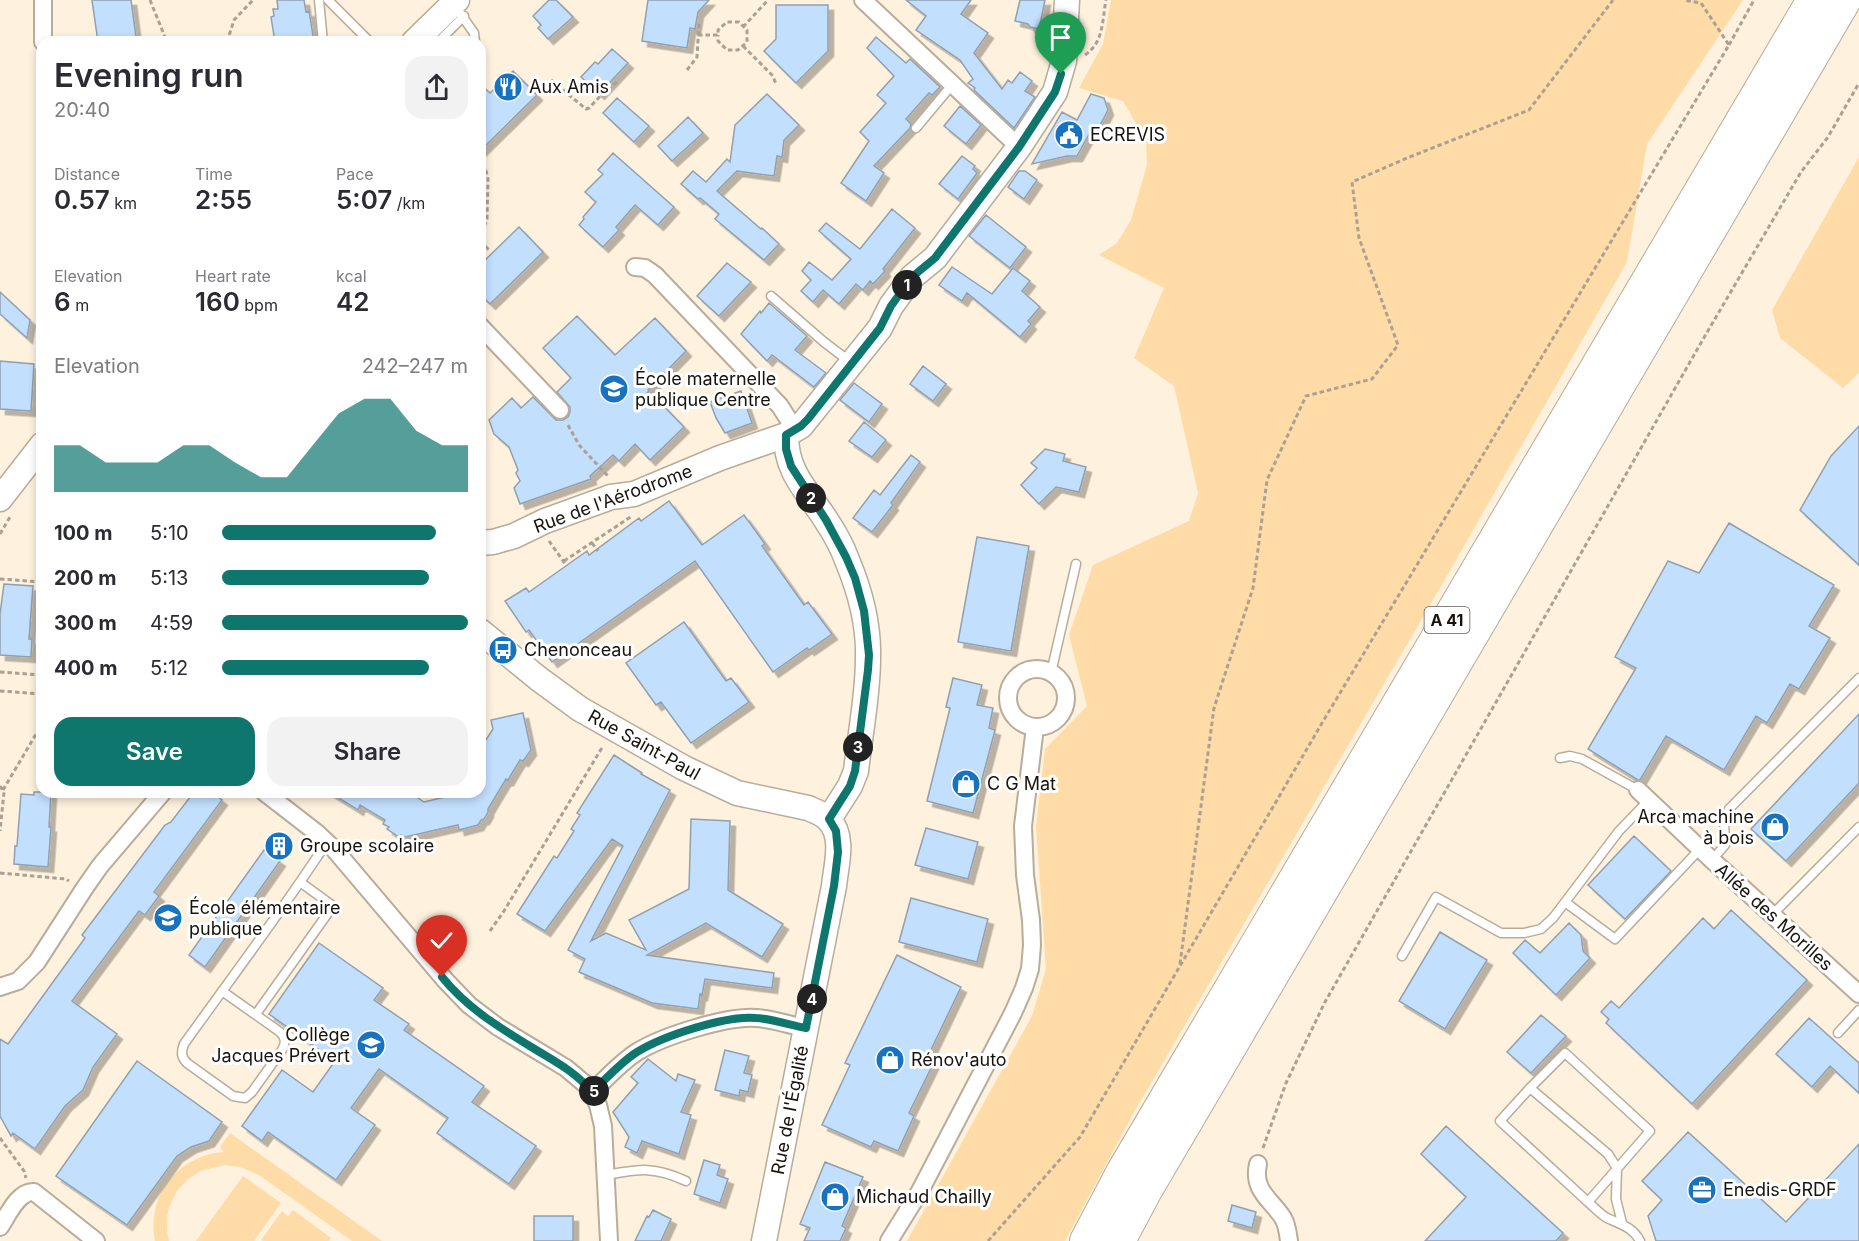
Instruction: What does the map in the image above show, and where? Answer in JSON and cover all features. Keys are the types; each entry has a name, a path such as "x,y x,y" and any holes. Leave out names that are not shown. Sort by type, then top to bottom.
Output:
{"highway":[{"name":"A 41","path":"1086,1241 1123,1171 1813,0"},
{"name":"A 41","path":"1119,1241 1145,1192 1329,877 1845,0"}],"street":[{"path":"43,0 43,36"},
{"path":"863,0 1019,147"},
{"name":"Rue de l'Aérodrome","path":"486,543 493,542 603,500 634,494 790,432 808,419 880,328 891,306 912,277 935,258 1019,147 1055,92 1064,61 1067,0"},
{"path":"422,36 458,7"},
{"path":"635,267 645,268 655,274 780,406 790,432 786,449 791,466 826,520 855,578 864,611 869,655 868,670 855,771 850,786 829,819"},
{"path":"486,332 560,410"},
{"path":"2,495 36,452"},
{"name":"Rue Saint-Paul","path":"486,636 580,709 693,773 737,793 808,808 829,819"},
{"path":"1034,669 1051,673 1059,679 1066,696 1060,715 1045,725 1035,727 1026,724 1013,714 1009,706 1009,690 1012,682 1025,672 1034,669"},
{"path":"889,1241 920,1191 1012,1013 1030,969 1031,920 1025,875 1023,826 1035,727"},
{"name":"Allée des Morilles","path":"1644,795 1706,855 1859,994"},
{"path":"0,987 18,981 37,962 84,889 118,842 158,798"},
{"path":"272,798 327,842 445,980 470,1005 498,1027 576,1076 592,1092 603,1126 609,1241"},
{"name":"Rue de l'Égalité","path":"764,1241 834,886 838,852 836,831 829,819"},
{"path":"592,1092 635,1053 692,1030 721,1022 755,1018 806,1028"},
{"path":"1258,1164 1256,1173 1258,1185 1265,1198 1284,1219 1289,1241"},
{"path":"0,1227 22,1195 29,1192 39,1194 96,1241"}],"lane":[{"path":"319,0 322,36"},
{"path":"328,0 364,36"},
{"path":"441,36 458,7 474,36"},
{"path":"916,128 952,85"},
{"path":"771,296 852,363"},
{"path":"1051,673 1076,564"},
{"path":"1565,902 1615,939 1706,855 1725,845 1724,820 1729,809 1859,678"},
{"path":"1402,956 1436,897 1501,933 1524,933 1541,929 1553,918 1620,831 1644,795 1582,759 1570,756 1560,758"},
{"path":"1772,915 1859,827"},
{"path":"222,991 280,1032 285,1040 285,1045 249,1096 239,1098 187,1063 182,1055 182,1049 184,1044 327,842"},
{"path":"256,1014 333,906 300,882"},
{"path":"1838,1033 1859,1010"},
{"path":"1588,1202 1650,1131 1565,1053 1500,1121 1588,1202 1606,1218 1622,1223 1637,1235 1640,1241"},
{"path":"1530,1088 1608,1154 1617,1167 1616,1199 1622,1223"},
{"path":"606,1174 654,1170 686,1181"}],"path":[{"path":"150,0 165,36"},
{"path":"229,36 234,20 253,0"},
{"path":"743,27 768,0"},
{"path":"1064,61 1083,57 1095,48 1100,35 1106,0"},
{"path":"1180,967 1214,708 1253,588 1267,480 1306,396 1372,379 1398,345 1359,238 1352,182 1529,110 1613,0"},
{"path":"1684,0 1701,3 1729,45"},
{"path":"988,1241 1080,1137 1325,718 1754,0"},
{"path":"727,22 739,22 747,30 747,42 738,50 727,50 718,41 718,35 718,30 727,22"},
{"path":"687,70 697,57 699,23"},
{"path":"698,35 718,35"},
{"path":"743,46 773,76 776,84"},
{"path":"551,80 586,109 618,81"},
{"path":"1258,1164 1286,1083 1325,1002 1708,331 1801,172 1828,137 1859,83"},
{"path":"486,171 488,179 486,222"},
{"path":"486,247 489,250"},
{"path":"560,410 579,445 606,474 619,496"},
{"path":"537,525 565,563 641,510"},
{"path":"592,543 598,551"},
{"path":"0,579 36,582"},
{"path":"0,672 36,675"},
{"path":"0,691 36,694"},
{"path":"490,931 614,728"},
{"path":"0,831 3,790 36,734"},
{"path":"0,786 3,790"},
{"path":"0,873 66,879 84,889"},
{"path":"0,1138 24,1171 29,1192"}],"shaded area":[{"path":"1111,0 1743,0 1647,144 1627,262 1133,1114 1065,1241 907,1241 1032,1016 1046,969 1036,826 1045,749 1087,706 1069,635 1093,565 1189,521 1198,493 1174,386 1134,358 1164,288 1099,255 1117,243 1131,220 1147,165 1146,141 1123,101 1079,88 1103,44"},
{"path":"1859,157 1859,373 1843,388 1780,338 1772,310"},
{"path":"230,1133 382,1241 352,1241 259,1175 240,1167 225,1165 200,1171 187,1180 177,1191 167,1215 169,1241 155,1241 153,1224 156,1209 169,1181 193,1161 207,1155 224,1152 220,1147"},
{"path":"243,1176 281,1203 254,1241 196,1241"},
{"path":"293,1210 331,1238 329,1241 261,1240 282,1211 288,1216"}],"building":[{"path":"92,0 131,0 136,36 97,36"},
{"path":"277,0 304,0 306,12 309,11 313,36 274,36 271,17 274,16 273,9 278,9"},
{"path":"549,0 556,0 573,17 548,39 538,28 541,25 533,16"},
{"path":"648,0 709,0 698,12 695,29 690,28 687,48 642,41"},
{"path":"906,0 971,0 961,14 988,33 974,53 1002,89 1008,80 1012,83 1020,72 1032,81 1025,91 1035,97 1014,128 968,83 973,79 960,60 916,30 926,16"},
{"path":"1020,0 1045,0 1039,29 1015,21"},
{"path":"776,5 828,5 828,51 796,83 764,51 776,39"},
{"path":"876,37 906,63 910,59 940,87 932,95 929,93 906,119 911,124 910,128 874,166 884,173 866,201 841,183 869,141 860,132 886,103 877,95 894,76 867,48"},
{"path":"612,49 628,63 599,94 581,77"},
{"path":"513,71 537,95 486,145 486,89 490,93"},
{"path":"767,94 799,125 784,140 782,157 777,156 774,176 737,171 717,191 779,244 764,260 715,219 719,214 681,184 693,171 706,182 727,159 730,162 735,125"},
{"name":"ECREVIS","path":"1091,94 1104,98 1108,110 1097,131 1092,129 1077,156 1032,164 1062,112 1077,120"},
{"path":"617,98 649,126 634,142 603,113"},
{"path":"960,106 981,125 966,144 944,126"},
{"path":"688,117 703,133 672,161 658,146"},
{"path":"613,153 674,207 658,225 635,205 616,227 619,230 603,247 579,225 596,202 585,192 603,174 598,170"},
{"path":"962,156 975,166 973,169 977,173 958,199 939,184"},
{"path":"1019,171 1025,171 1037,180 1024,199 1008,187"},
{"path":"892,209 915,228 883,269 885,271 873,284 870,281 863,290 856,284 839,304 823,290 813,302 801,291 811,280 802,271 809,262 832,280 851,259 819,231 826,223 860,249"},
{"path":"986,215 1026,247 1010,268 969,236"},
{"path":"519,227 543,252 490,304 486,300 486,259"},
{"path":"727,263 751,282 719,316 697,296"},
{"path":"952,267 992,294 1013,268 1030,281 1022,291 1040,307 1028,321 1031,324 1020,337 967,293 962,301 939,285"},
{"path":"0,292 30,320 27,338 0,314"},
{"path":"769,303 807,336 795,350 826,373 814,387 772,355 767,361 741,334"},
{"path":"577,316 615,355 655,318 686,351 644,396 651,393 684,427 650,460 635,444 619,461 613,455 590,476 591,479 520,504 514,488 520,481 516,473 518,470 509,447 494,434 489,420 512,398 521,408 533,397 556,420 568,417 570,407 557,392 571,378 543,348"},
{"path":"0,361 34,364 31,411 0,409"},
{"path":"923,366 946,384 933,401 910,384"},
{"path":"854,383 882,404 869,422 840,400"},
{"path":"741,391 752,423 725,433 710,402"},
{"path":"864,422 886,440 872,457 849,441"},
{"path":"1859,426 1859,565 1800,510 1831,456"},
{"path":"1045,449 1065,454 1063,461 1086,467 1079,492 1056,487 1039,504 1021,485 1037,468 1031,463"},
{"path":"911,455 920,462 891,503 893,505 872,532 853,518 874,490 880,495"},
{"path":"669,501 702,545 744,515 765,544 762,546 804,605 808,602 832,634 773,672 695,561 552,662 529,630 526,632 505,601 526,588 529,592 587,551 589,555 639,518 641,521"},
{"path":"1729,523 1834,585 1809,626 1830,638 1799,689 1790,684 1767,723 1756,716 1724,770 1666,736 1638,780 1588,749 1636,668 1615,657 1668,561 1699,573"},
{"path":"977,537 1029,546 1011,651 958,642"},
{"path":"4,584 33,586 29,639 32,639 31,657 0,655 0,614"},
{"path":"684,622 726,681 731,678 749,702 691,743 661,702 656,705 626,663"},
{"path":"953,678 982,685 977,705 993,708 989,728 995,730 973,813 927,801 950,708 946,707"},
{"path":"523,713 531,750 523,761 520,760 508,780 506,779 484,819 478,825 459,830 458,825 399,837 387,829 389,827 383,824 385,820 360,805 358,810 339,798 418,798 424,802 441,798 486,798 486,740 493,729 491,720"},
{"path":"1859,714 1859,783 1786,861 1751,829"},
{"path":"614,755 641,774 670,790 591,941 606,933 646,950 629,920 689,889 691,819 730,821 728,890 783,924 762,957 706,923 647,955 774,973 772,988 705,979 698,1009 652,1003 579,972 585,959 568,950 623,846 612,839 545,931 517,914 554,856 557,858 574,831 571,829 580,815 577,813"},
{"path":"36,792 36,798 51,798 48,867 14,864 21,794 34,795"},
{"path":"189,798 220,798 222,800 154,892 159,896 145,915 139,911 72,1001 117,1034 93,1067 83,1090 65,1106 35,1149 13,1133 11,1136 0,1116 0,1039 8,1044 85,938 82,935 165,825 171,822"},
{"path":"926,828 978,842 968,879 915,865"},
{"path":"1634,836 1671,871 1625,919 1588,885"},
{"path":"264,850 280,861 205,967 189,955"},
{"path":"911,898 988,919 977,962 899,942"},
{"path":"1731,910 1807,980 1692,1104 1606,1023 1609,1019 1601,1012 1611,1001 1619,1008 1703,918 1714,929"},
{"path":"1569,923 1581,935 1583,951 1590,958 1556,995 1513,953 1525,940 1540,953"},
{"path":"1440,932 1487,960 1445,1029 1399,1001"},
{"path":"319,943 383,988 374,1000 409,1024 404,1030 484,1086 472,1102 536,1146 509,1184 437,1133 448,1118 379,1069 351,1108 375,1125 336,1180 268,1132 262,1141 242,1126 282,1070 313,1092 335,1061 269,1014"},
{"path":"897,955 961,987 929,1054 936,1058 909,1113 914,1116 898,1151 874,1141 871,1147 822,1125 850,1065 845,1063"},
{"path":"1541,1015 1566,1036 1531,1073 1507,1052"},
{"path":"1809,1018 1859,1063 1859,1093 1830,1066 1812,1087 1776,1054"},
{"path":"725,1050 749,1056 744,1073 752,1075 748,1092 740,1090 739,1096 715,1090"},
{"path":"648,1059 676,1081 678,1074 695,1080 681,1112 691,1115 679,1154 642,1141 637,1153 625,1147 629,1137 613,1112 638,1083 631,1077"},
{"path":"137,1061 222,1122 209,1141 191,1147 177,1156 127,1225 56,1176"},
{"path":"1446,1126 1563,1233 1556,1241 1425,1241 1466,1197 1421,1154"},
{"name":"Enedis-GRDF","path":"1688,1132 1786,1222 1859,1144 1859,1241 1656,1241 1648,1216 1662,1200 1642,1181"},
{"path":"704,1160 720,1165 717,1175 728,1179 720,1203 694,1194"},
{"path":"825,1162 863,1177 842,1226 846,1228 840,1241 804,1241 810,1228 800,1224"},
{"path":"1232,1205 1256,1212 1252,1228 1228,1221"},
{"path":"653,1210 671,1219 661,1241 635,1241 647,1216 649,1217"},
{"path":"534,1216 573,1216 573,1241 534,1241"}],"place":[{"name":"Aux Amis","path":"508,87"},
{"name":"ECREVIS","path":"1069,135"},
{"name":"École maternelle publique Centre","path":"614,389"},
{"name":"Chenonceau","path":"503,650"},
{"name":"C G Mat","path":"966,784"},
{"name":"Arca machine à bois","path":"1775,827"},
{"name":"Groupe scolaire","path":"279,846"},
{"name":"École élémentaire publique","path":"168,918"},
{"name":"Collège Jacques Prévert","path":"371,1045"},
{"name":"Rénov'auto","path":"890,1060"},
{"name":"Enedis-GRDF","path":"1702,1190"},
{"name":"Michaud Chailly","path":"835,1197"}],"route":[{"path":"442,977 483,1017 566,1068 592,1092 635,1053 682,1033 721,1022 746,1018 770,1020 806,1028 834,886 838,852 836,831 829,819 850,786 855,771 869,655 864,611 855,578 826,520 791,466 786,449 786,435 808,419 880,328 884,317 912,277 935,258 1019,147 1055,92 1061,74"}]}
